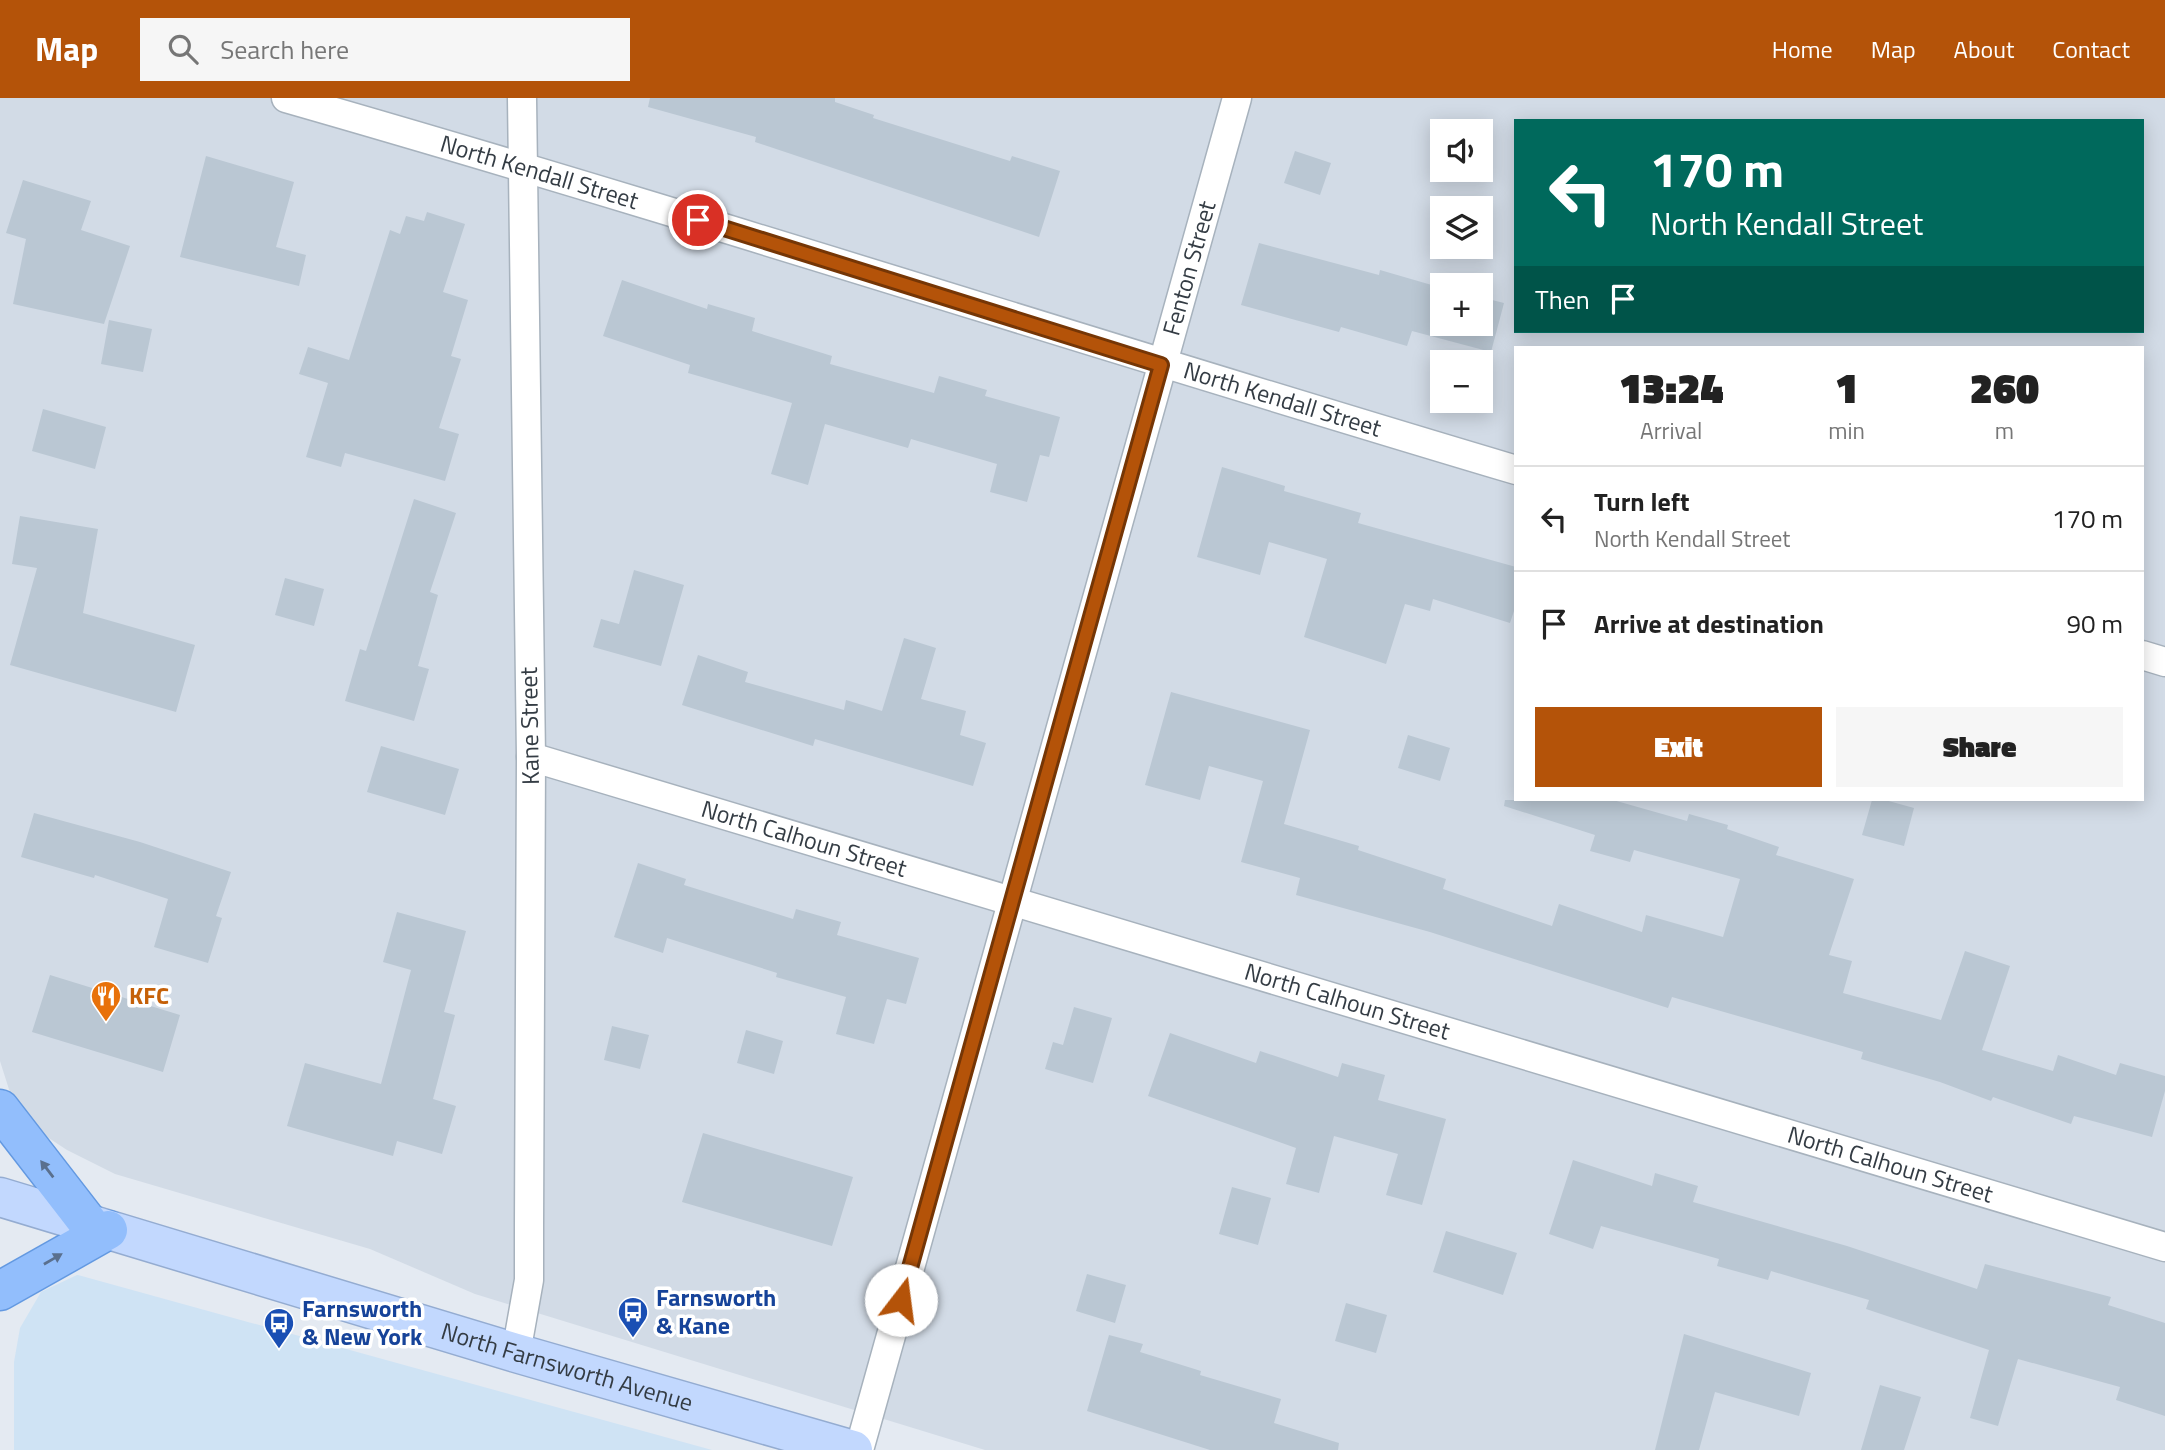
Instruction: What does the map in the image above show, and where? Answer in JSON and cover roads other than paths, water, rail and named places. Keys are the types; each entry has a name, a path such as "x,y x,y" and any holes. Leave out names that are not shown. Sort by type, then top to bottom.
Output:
{"main road":[{"path":"0,1109 98,1227 0,1291"},
{"name":"North Farnsworth Avenue","path":"0,1197 516,1353 853,1450"}],"street":[{"name":"North Kendall Street","path":"286,98 521,166 1161,365 1514,469"},
{"name":"Kane Street","path":"516,1353 529,1280 531,757 522,98"},
{"name":"Fenton Street","path":"859,1450 1237,98"},
{"path":"2144,656 2165,662"},
{"name":"North Calhoun Street","path":"531,757 2165,1247"}],"place":[{"name":"KFC","path":"106,1023"},
{"name":"Farnsworth & Kane","path":"633,1339"},
{"name":"Farnsworth & New York","path":"279,1350"}]}
